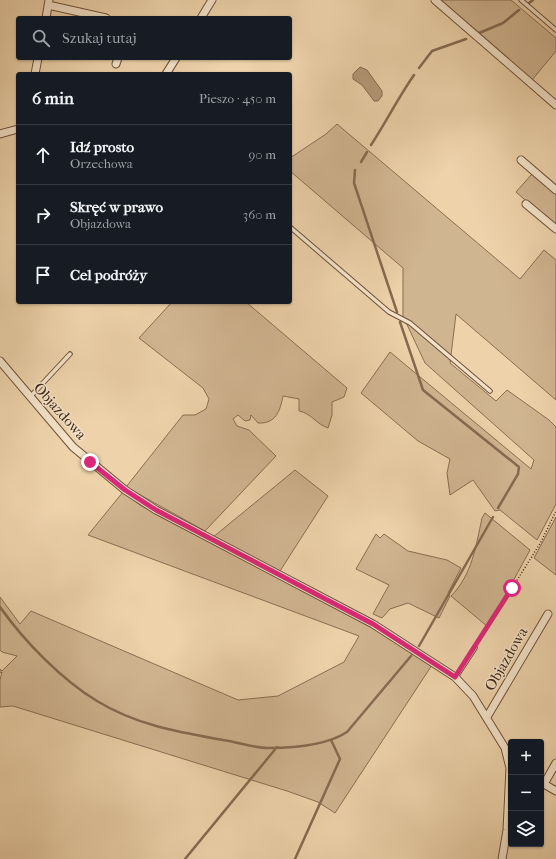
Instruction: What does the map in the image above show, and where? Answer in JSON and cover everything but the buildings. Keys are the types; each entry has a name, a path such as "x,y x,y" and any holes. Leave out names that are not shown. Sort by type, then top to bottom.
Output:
{"street":[{"path":"202,16 212,0"},
{"path":"435,0 556,105"},
{"path":"46,16 49,3 98,16"},
{"path":"35,72 38,60"},
{"path":"167,72 175,60"},
{"path":"0,134 16,130"},
{"path":"521,160 556,190"},
{"path":"526,204 556,229"},
{"name":"Objazdowa","path":"0,361 73,447 125,490 156,510 373,624 455,677 473,696 487,717 505,748 508,760"},
{"name":"Objazdowa","path":"487,717 548,614"},
{"path":"544,780 556,763"},
{"name":"Objazdowa","path":"502,859 507,830 510,775"},
{"path":"544,784 556,791"}],"lane":[{"path":"521,0 556,30"},
{"path":"292,229 389,312 410,322 490,391"},
{"path":"30,398 70,354"},
{"path":"455,677 475,648"}],"path":[{"path":"475,648 541,542 556,511"}],"shaded area":[{"path":"440,0 511,0 556,38 556,51 532,80"},
{"path":"360,67 367,70 382,91 382,96 378,101 374,101 362,85 353,79 353,74"},
{"path":"337,124 520,279 544,250 556,260 556,400 456,314 450,363 496,401 507,390 549,420 556,427 556,504 537,540 500,510 495,511 473,480 450,495 447,473 450,459 418,441 361,393 390,352 531,469 534,460 425,363 403,316 403,268 292,173 292,157 326,134"},
{"path":"532,174 556,195 556,227 516,192"},
{"path":"170,304 248,304 347,388 344,397 332,402 332,415 328,428 307,414 299,411 299,399 283,396 279,411 273,419 269,421 258,423 251,415 250,420 245,421 238,415 233,419 237,426 249,430 276,456 205,531 126,487 183,415 195,415 206,409 209,399 203,388 139,338"},
{"path":"295,470 328,496 280,571 212,538"},
{"path":"123,492 140,505 366,623 410,650 411,654 434,662 335,813 318,802 287,791 13,706 0,707 0,680 2,672 0,673 0,669 2,671 17,656 2,652 0,650 0,597 20,624 31,611 238,700 278,696 344,662 359,636 88,535"},
{"path":"485,513 530,550 488,627 451,596 464,579 472,560 482,518"},
{"path":"556,517 556,575 534,558"},
{"path":"376,534 380,538 384,534 408,551 447,560 461,568 448,593 450,596 439,618 408,603 390,609 382,618 373,614 389,585 356,569"}],"waterway":[{"path":"529,3 533,0"},
{"path":"479,33 503,23 519,10"},
{"path":"419,68 432,51 466,39"},
{"path":"371,145 414,75"},
{"path":"361,162 367,152"},
{"path":"355,170 354,183 397,312"},
{"path":"400,322 423,390 519,467 518,474 498,508"},
{"path":"419,646 493,517"},
{"path":"0,607 20,633 44,659 70,682 97,701 142,722 190,734 263,748 277,748 320,743 347,732 411,656"},
{"path":"295,859 340,759 331,740"},
{"path":"185,859 277,747"}],"route":[{"path":"90,462 125,490 156,510 265,569 373,624 455,677 512,588"}]}
